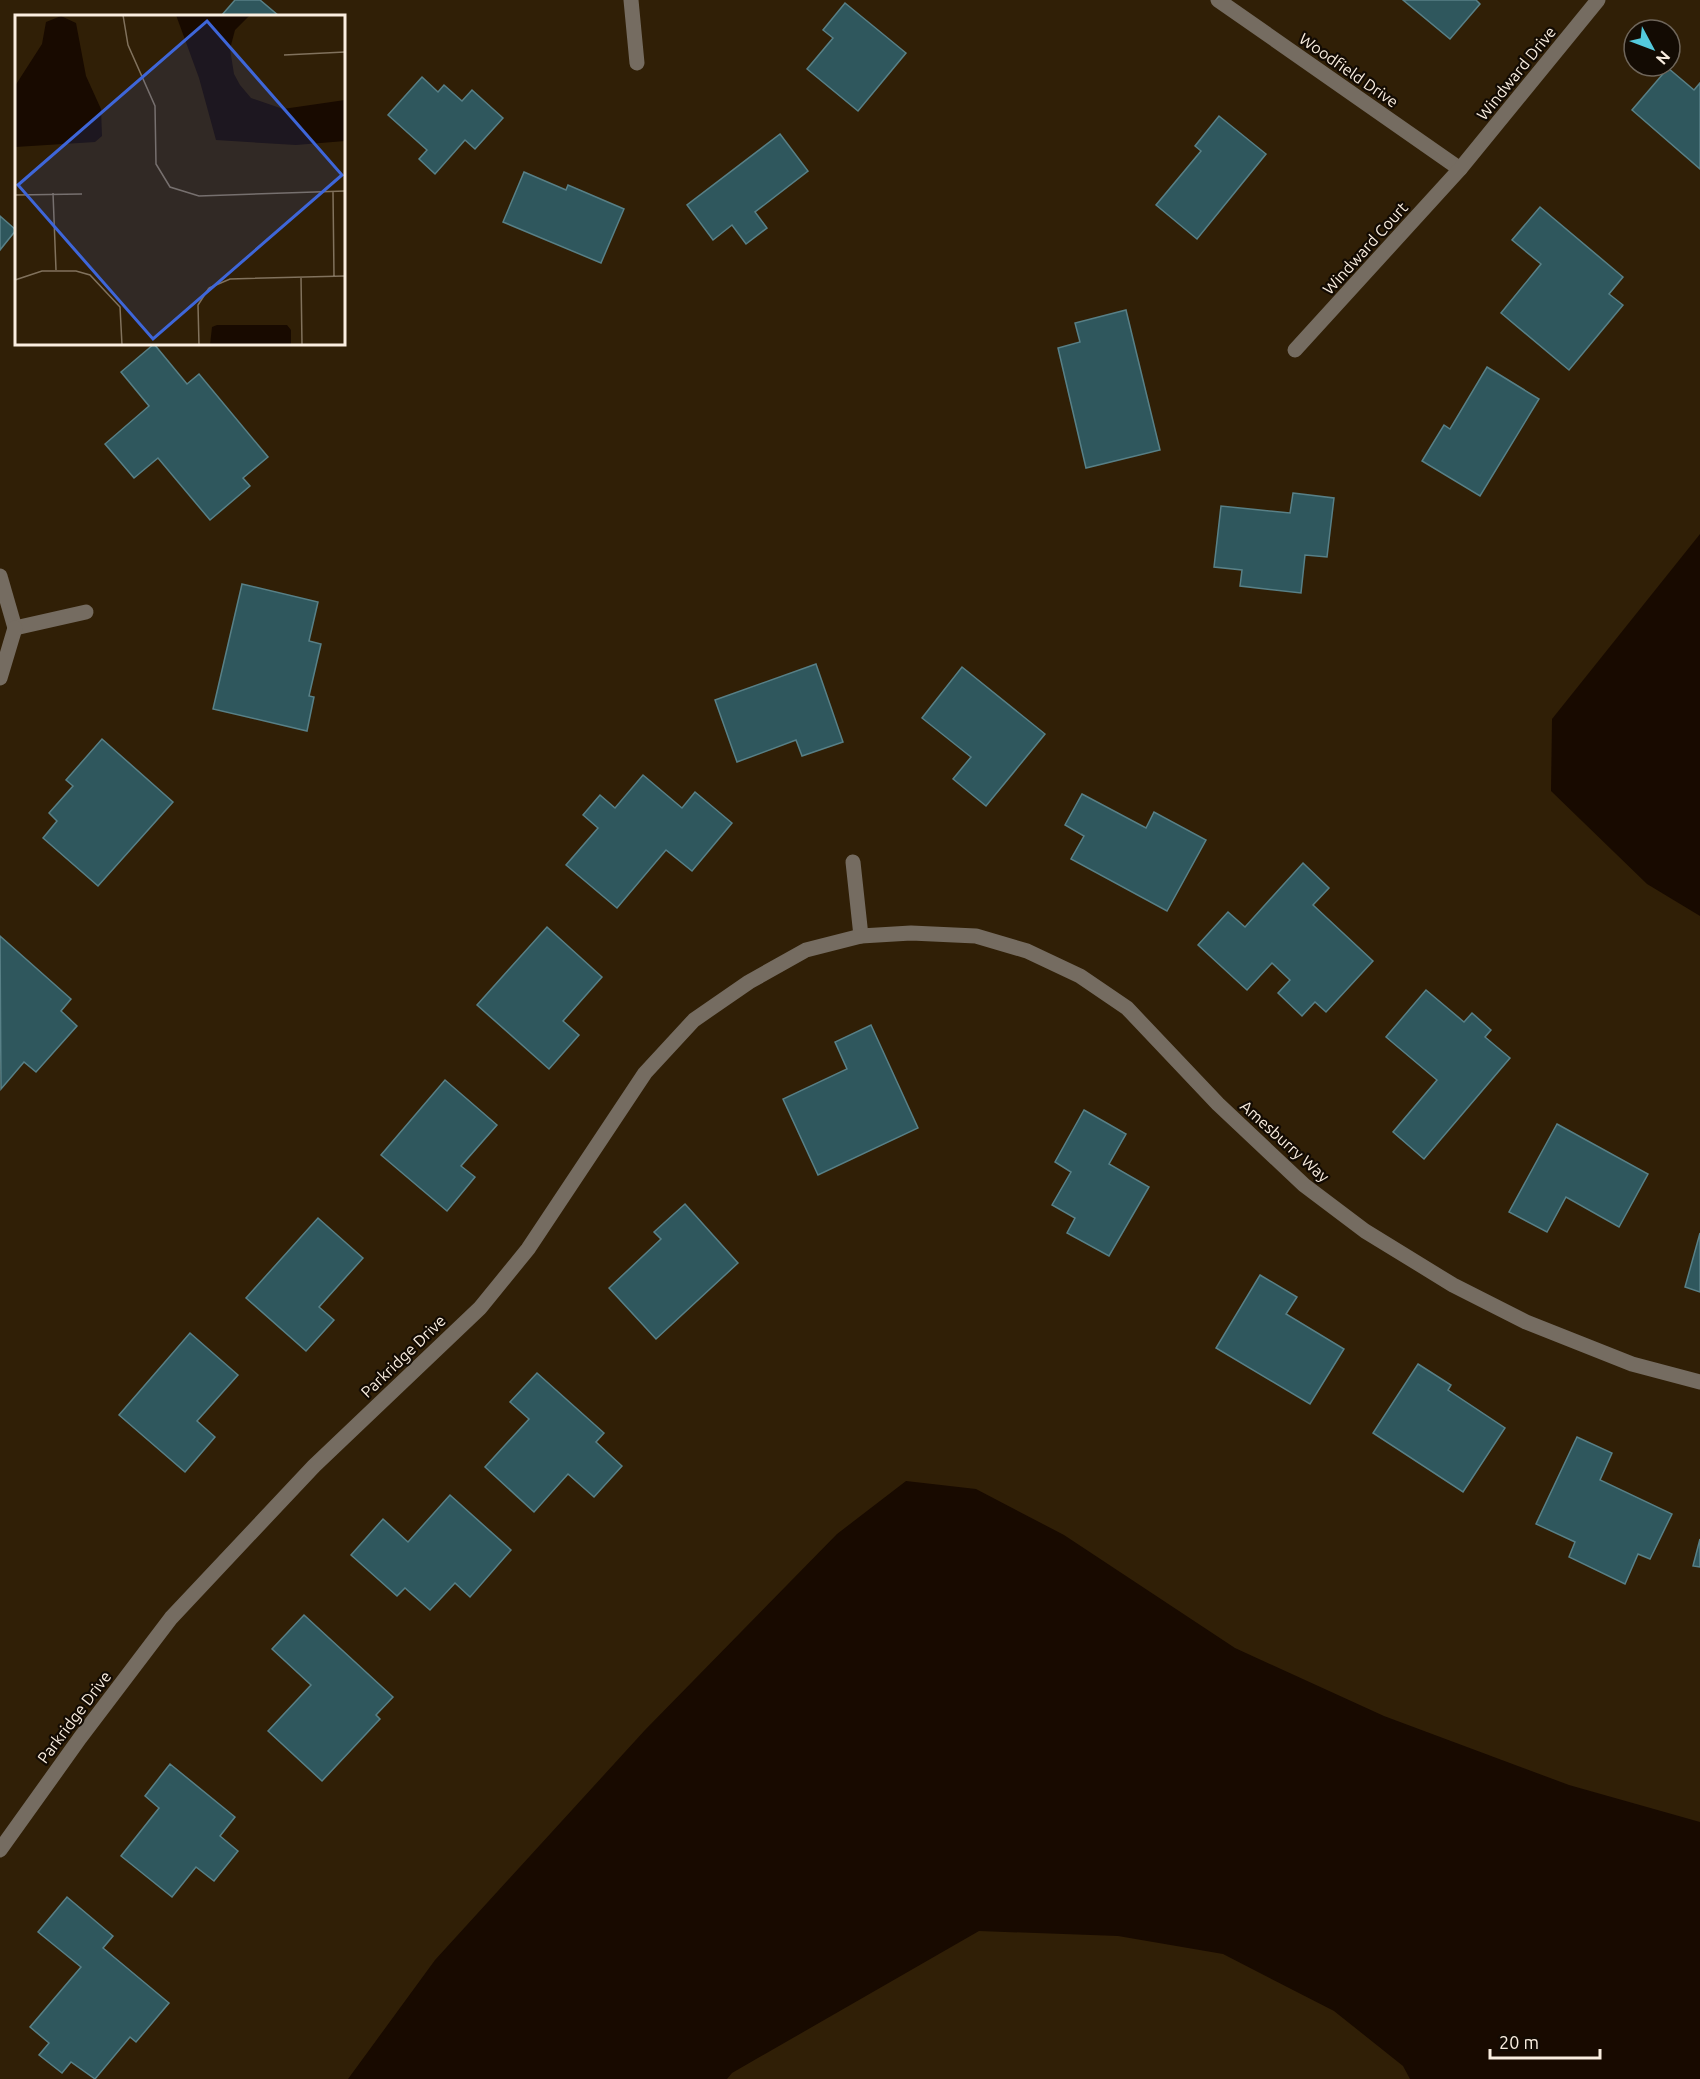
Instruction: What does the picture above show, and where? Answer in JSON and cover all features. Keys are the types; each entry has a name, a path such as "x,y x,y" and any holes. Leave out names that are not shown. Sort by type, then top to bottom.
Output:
{"street":[{"path":"631,0 638,63"},
{"name":"Woodfield Drive","path":"1218,0 1460,169"},
{"name":"Windward Drive","path":"1460,169 1598,0"},
{"name":"Windward Court","path":"1296,350 1460,169"},
{"path":"0,576 15,628 0,678"},
{"path":"15,628 86,612"},
{"path":"853,862 861,936"},
{"name":"Amesburry Way","path":"861,936 911,933 976,936 1027,951 1080,976 1127,1008 1218,1104 1304,1185 1365,1231 1453,1285 1526,1322 1632,1364 1700,1382"},
{"name":"Parkridge Drive","path":"0,1850 80,1738 171,1618 314,1466 480,1308 528,1249 645,1073 694,1020 749,982 806,950 861,936"}],"shaded area":[{"path":"1700,534 1700,916 1647,884 1551,791 1552,719"},
{"path":"906,1481 976,1489 1064,1535 1235,1648 1384,1716 1569,1785 1700,1822 1700,2079 1410,2079 1403,2066 1334,2011 1223,1954 1118,1936 979,1931 732,2073 727,2079 348,2079 435,1960 645,1730 837,1534"}],"building":[{"path":"235,0 260,0 278,15 222,15"},
{"path":"1403,0 1476,0 1480,4 1450,39"},
{"path":"845,3 906,53 858,111 807,69 833,38 823,30"},
{"path":"422,77 438,92 444,85 462,101 472,90 503,118 475,149 465,140 435,174 419,159 427,150 388,115"},
{"path":"1659,78 1680,78 1694,90 1700,83 1700,169 1632,110"},
{"path":"1219,116 1266,154 1197,239 1156,205 1201,151 1195,146"},
{"path":"780,134 808,171 755,212 767,228 746,244 732,225 713,240 687,205"},
{"path":"524,172 566,190 568,185 624,209 601,263 503,222"},
{"path":"1540,207 1623,277 1609,294 1623,305 1569,370 1501,313 1541,264 1512,240"},
{"path":"0,216 15,231 0,250"},
{"path":"1126,310 1160,450 1086,468 1058,348 1080,342 1075,323"},
{"path":"155,345 187,384 199,374 268,457 243,478 250,486 210,520 158,458 134,478 105,444 149,406 121,372"},
{"path":"1487,367 1539,399 1480,496 1422,461 1444,425 1450,429"},
{"path":"1293,493 1334,498 1327,557 1305,555 1301,593 1240,586 1242,570 1214,567 1221,506 1290,513"},
{"path":"242,584 318,602 309,641 321,644 309,696 314,697 307,731 213,709"},
{"path":"816,664 843,742 802,756 796,740 737,762 715,700"},
{"path":"962,667 1045,734 986,806 953,779 971,757 922,718"},
{"path":"102,739 173,802 98,886 43,838 57,821 49,813 73,786 66,780"},
{"path":"643,775 682,808 695,792 732,823 692,871 666,850 617,908 566,865 598,828 583,815 600,795 615,808"},
{"path":"1082,794 1146,828 1154,812 1206,840 1167,911 1071,859 1084,836 1065,825"},
{"path":"1303,863 1329,888 1313,905 1373,961 1326,1012 1315,1002 1302,1016 1278,993 1290,980 1272,963 1247,990 1198,945 1228,912 1245,927"},
{"path":"547,927 602,977 563,1021 579,1035 549,1069 477,1005"},
{"path":"0,936 71,999 61,1011 77,1026 36,1072 24,1062 1,1089"},
{"path":"1426,990 1464,1022 1472,1013 1491,1030 1485,1037 1510,1058 1424,1159 1393,1132 1437,1080 1386,1037"},
{"path":"871,1025 918,1128 818,1175 783,1099 847,1069 835,1042"},
{"path":"445,1080 497,1125 461,1166 475,1177 447,1211 381,1155"},
{"path":"1084,1110 1126,1134 1109,1164 1149,1187 1109,1256 1067,1233 1075,1218 1052,1205 1071,1172 1055,1162"},
{"path":"1557,1124 1648,1174 1619,1227 1566,1197 1547,1232 1509,1212"},
{"path":"685,1204 738,1263 656,1339 609,1288 661,1239 654,1232"},
{"path":"318,1218 363,1258 319,1307 334,1320 306,1351 246,1298"},
{"path":"1700,1233 1700,1292 1685,1287"},
{"path":"1260,1275 1297,1297 1286,1314 1344,1349 1310,1404 1216,1348"},
{"path":"190,1333 238,1375 197,1421 215,1437 185,1472 119,1415"},
{"path":"1418,1364 1451,1385 1448,1390 1505,1428 1463,1492 1373,1433"},
{"path":"537,1373 604,1433 596,1442 622,1466 594,1497 568,1474 534,1512 485,1467 529,1419 510,1402"},
{"path":"1577,1437 1612,1453 1600,1480 1672,1514 1650,1559 1638,1554 1625,1584 1569,1557 1575,1542 1536,1524"},
{"path":"450,1495 511,1550 470,1597 455,1583 430,1610 405,1588 397,1596 351,1555 383,1519 408,1542"},
{"path":"1700,1539 1700,1567 1693,1566"},
{"path":"304,1615 393,1697 376,1715 380,1719 322,1781 268,1731 311,1685 272,1649"},
{"path":"170,1764 235,1817 220,1836 238,1851 214,1881 196,1867 172,1897 121,1856 159,1808 145,1796"},
{"path":"67,1897 113,1936 103,1948 169,2003 136,2042 130,2037 95,2079 71,2062 62,2073 39,2055 49,2043 30,2027 81,1967 38,1932"}]}
